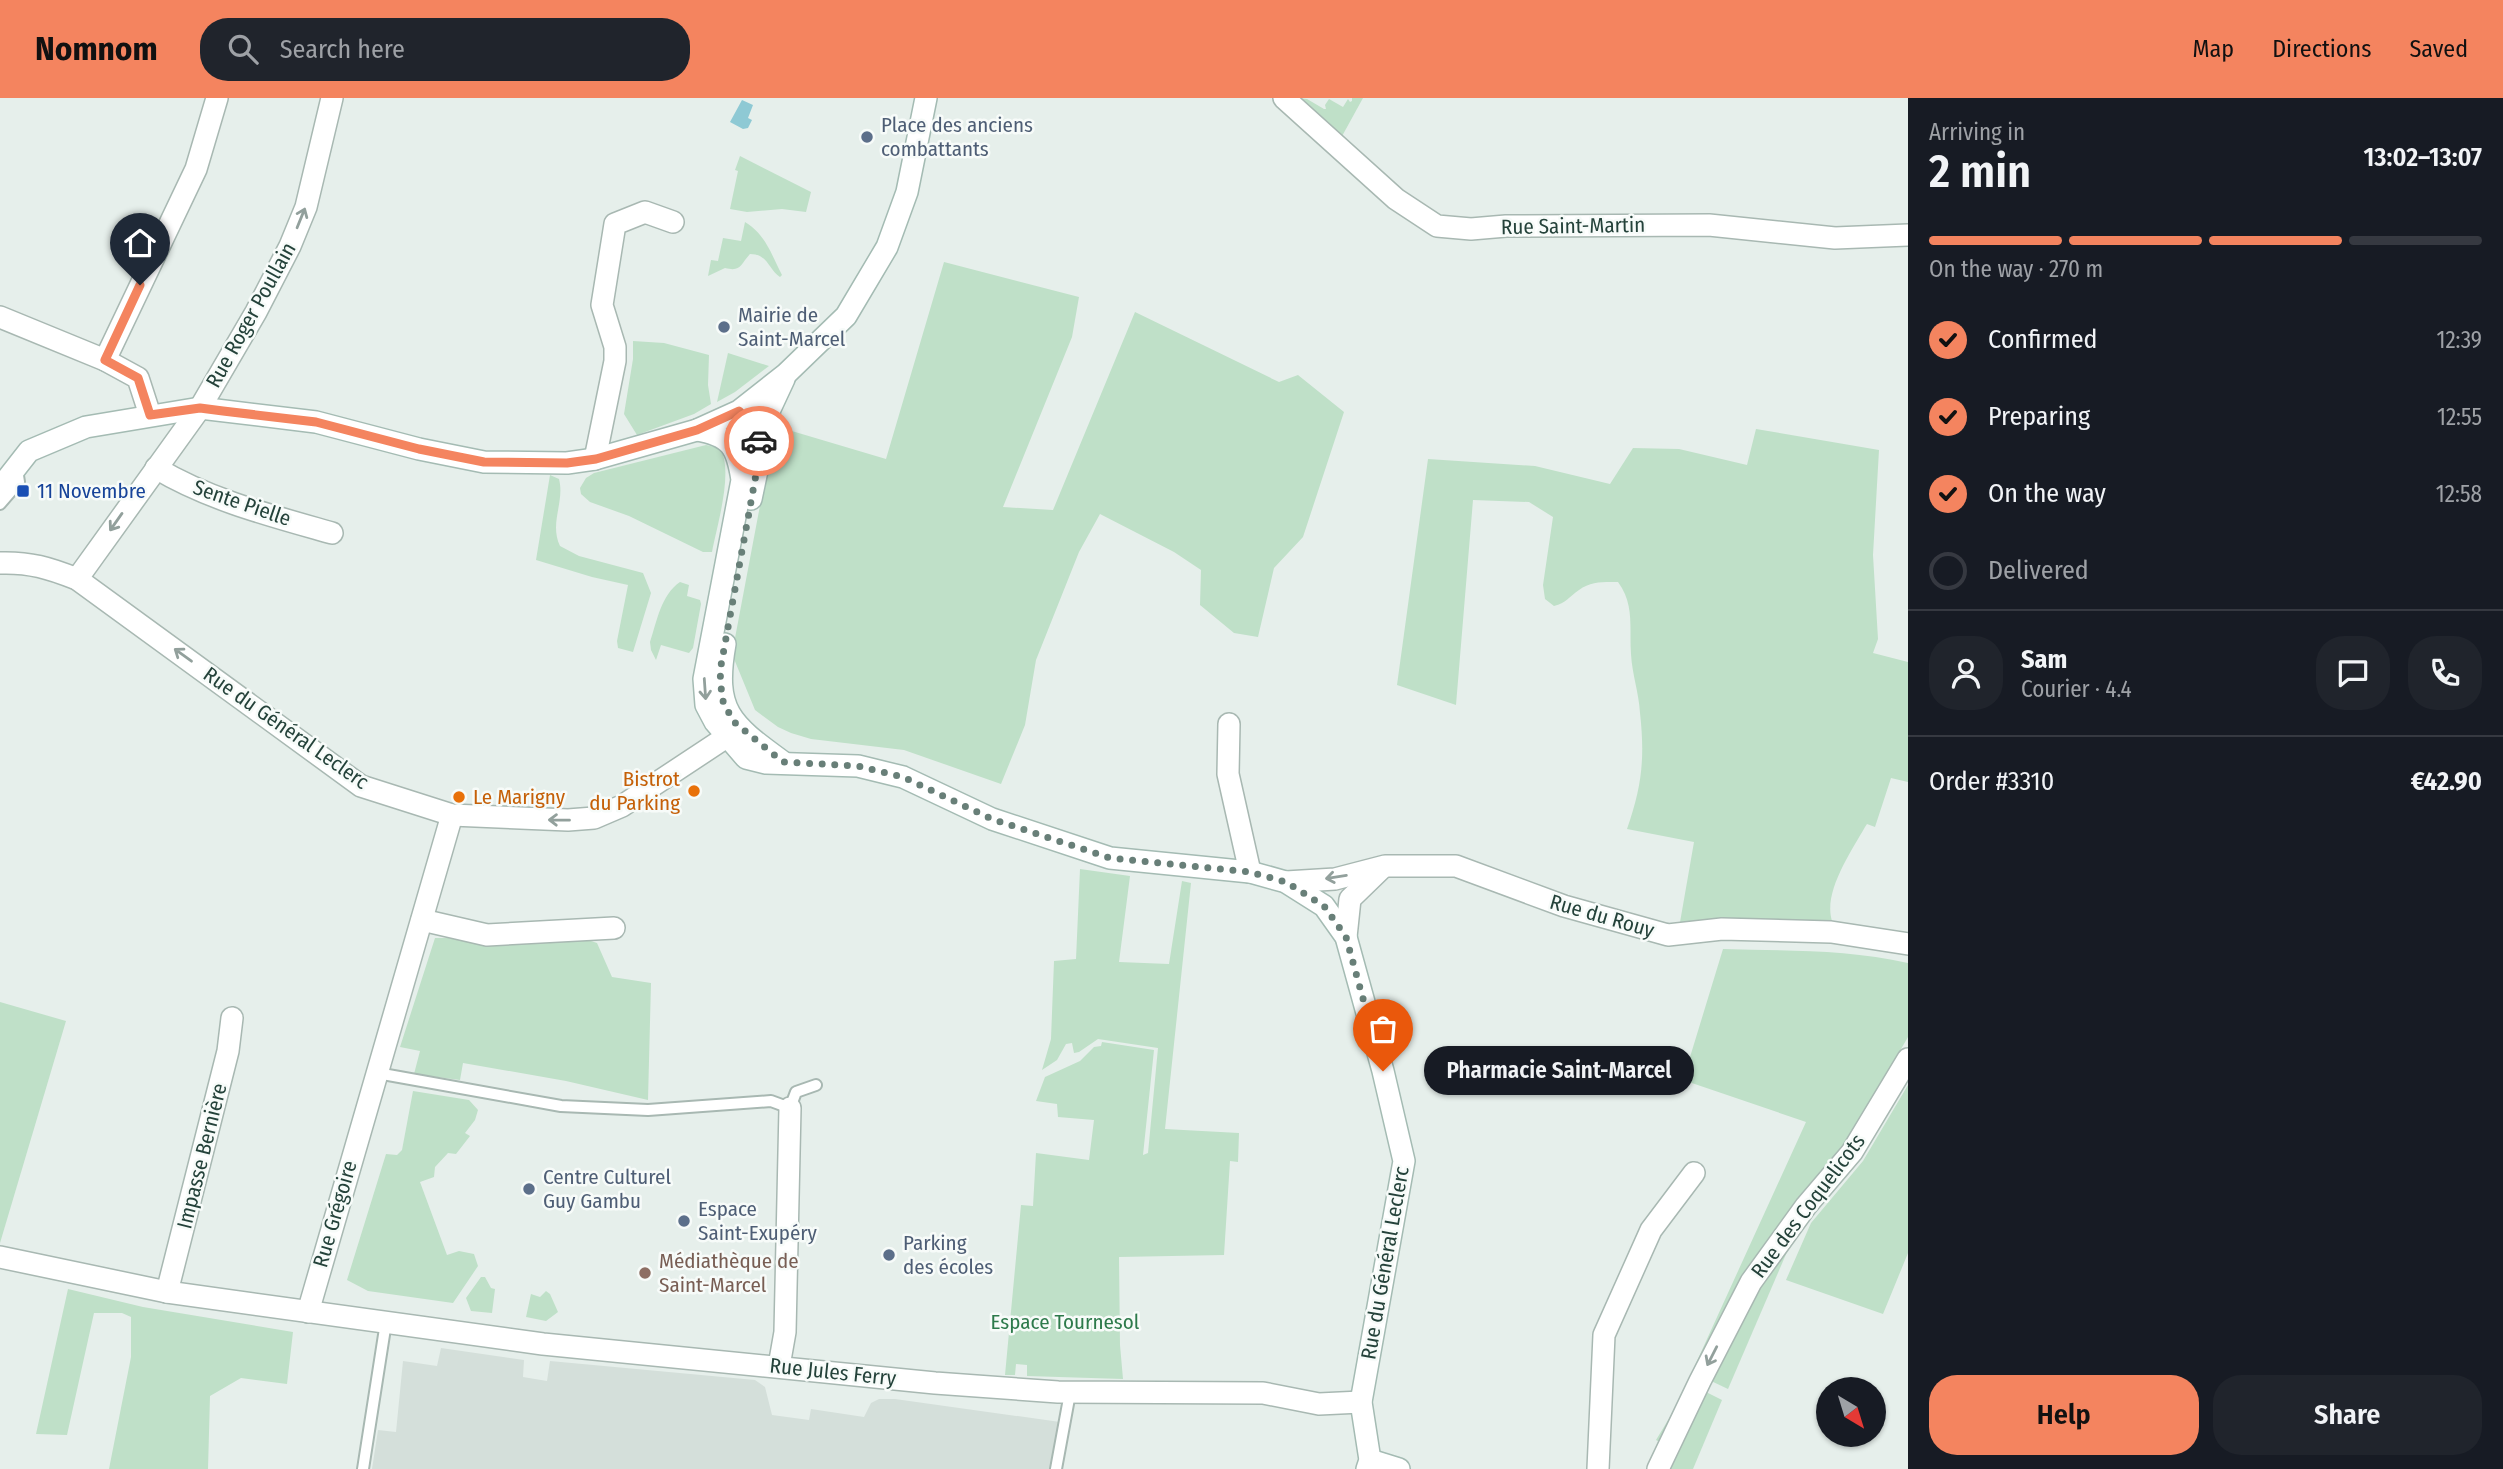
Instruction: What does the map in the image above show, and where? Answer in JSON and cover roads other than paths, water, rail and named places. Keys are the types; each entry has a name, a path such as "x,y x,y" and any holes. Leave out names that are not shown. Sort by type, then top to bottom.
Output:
{"street":[{"path":"105,360 196,169 217,98"},
{"name":"Rue Roger Poullain","path":"77,579 200,408 256,312 306,207 332,98"},
{"path":"0,488 29,451 86,427 200,408 316,422 419,449 484,462 567,463 596,459 697,430 739,411 786,374 846,316 887,247 907,192 926,98"},
{"name":"Rue Saint-Martin","path":"1284,98 1396,199 1437,226 1471,229 1506,226 1709,225 1835,238 1908,235"},
{"path":"596,459 615,361 615,347 602,305 615,224 645,212 673,222"},
{"path":"0,317 105,360 138,378 150,415"},
{"path":"733,733 733,721 722,699 720,671 761,447 770,409 786,374"},
{"path":"739,411 756,430 761,447"},
{"path":"697,430 713,433 729,441 739,460 742,480 704,679 706,705 715,722 733,733"},
{"name":"Sente Pielle","path":"156,468 174,479 247,509 332,533"},
{"name":"Rue du Général Leclerc","path":"0,563 23,562 77,579 361,786 452,815 568,820 594,818 622,806 733,733 783,762 858,766 903,777 992,819 1110,858 1250,872 1286,882 1324,906 1346,937 1404,1161 1361,1402 1369,1464"},
{"path":"1229,724 1228,774 1250,872"},
{"name":"Rue Grégoire","path":"308,1312 452,815"},
{"path":"1346,937 1350,899 1385,866"},
{"name":"Rue du Rouy","path":"1286,882 1335,879 1385,866 1456,866 1564,906 1668,935 1722,929 1831,932 1908,944"},
{"path":"422,920 487,936 614,928"},
{"name":"Impasse Bernière","path":"167,1292 228,1051 232,1018"},
{"name":"Rue des Coquelicots","path":"1658,1469 1751,1282 1806,1206 1852,1152 1908,1059"},
{"path":"779,1366 785,1332 790,1108"},
{"path":"1598,1469 1604,1335 1651,1230 1694,1173"},
{"path":"0,1257 167,1292 308,1312"},
{"name":"Rue Jules Ferry","path":"308,1312 543,1344 935,1383 1070,1393 1263,1393 1319,1404 1361,1402"},
{"path":"1369,1464 1399,1469"}],"lane":[{"path":"0,504 19,482 16,466"},
{"path":"377,1073 561,1106 648,1110 771,1101 790,1108 796,1093 816,1085"},
{"path":"363,1469 386,1322"},
{"path":"1056,1469 1070,1393"}],"water":[{"path":"742,100 753,105 748,118 752,120 748,128 743,129 730,122"}],"place":[{"name":"Place des anciens combattants","path":"867,137"},
{"name":"Mairie de Saint-Marcel","path":"724,327"},
{"name":"11 Novembre","path":"23,491"},
{"name":"Bistrot du Parking","path":"694,791"},
{"name":"Le Marigny","path":"459,797"},
{"name":"Pharmacie Saint-Marcel","path":"1383,1071"},
{"name":"Centre Culturel Guy Gambu","path":"529,1189"},
{"name":"Espace Saint-Exupéry","path":"684,1221"},
{"name":"Parking des écoles","path":"889,1255"},
{"name":"Médiathèque de Saint-Marcel","path":"645,1273"}],"park label":[{"name":"Espace Tournesol","path":"1065,1322"}]}
